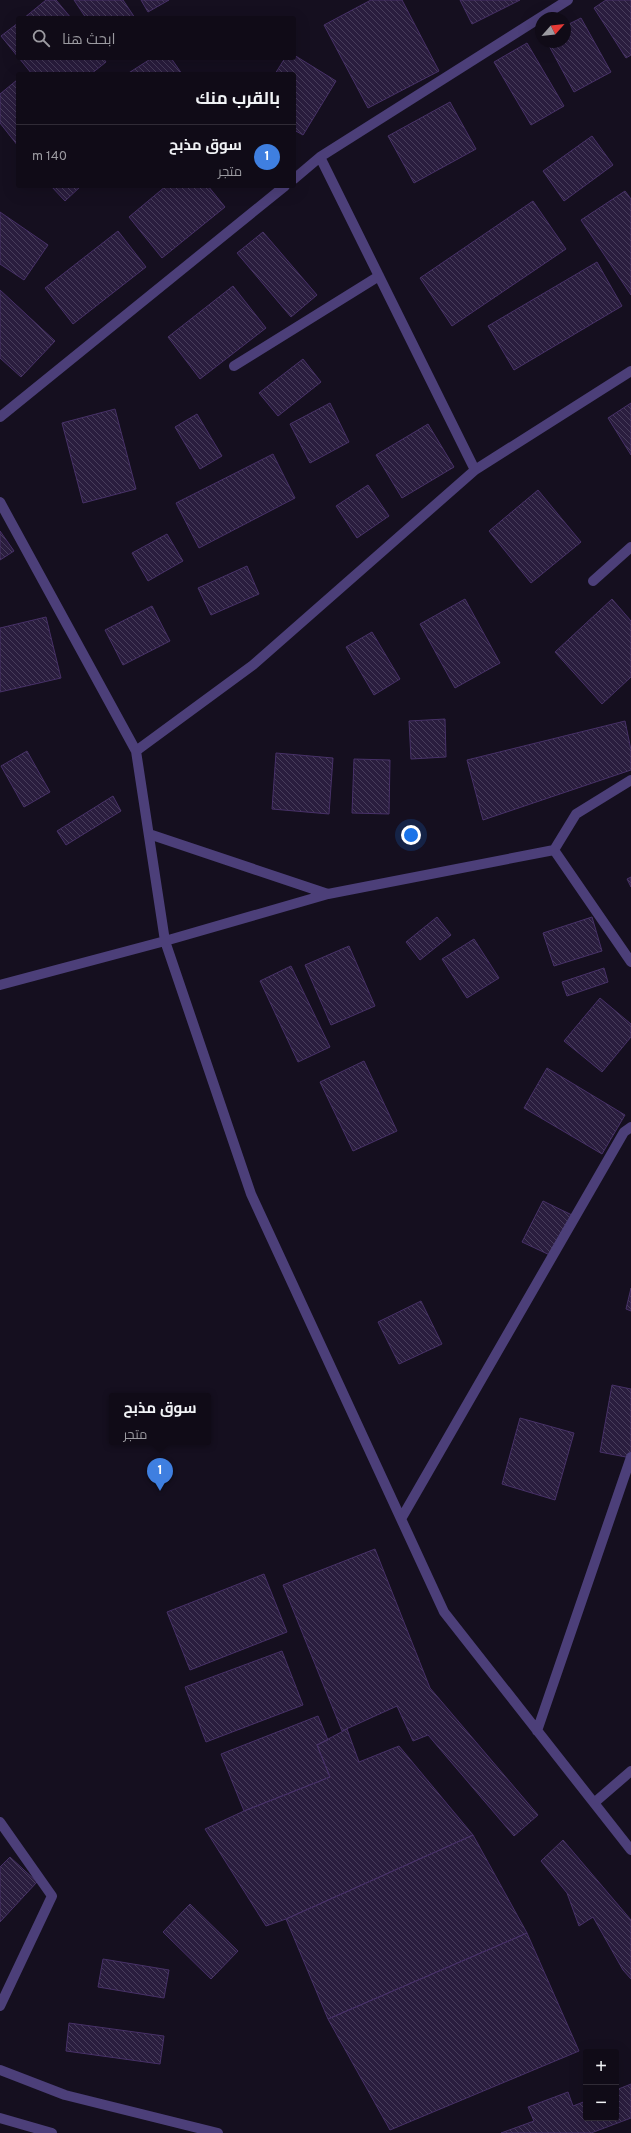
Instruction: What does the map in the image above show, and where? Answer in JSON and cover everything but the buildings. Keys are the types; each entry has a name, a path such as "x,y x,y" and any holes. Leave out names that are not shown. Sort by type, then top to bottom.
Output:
{"street":[{"path":"296,176 320,157 568,0"},
{"path":"320,157 475,470"},
{"path":"0,417 283,188"},
{"path":"234,366 379,276"},
{"path":"136,751 253,665 475,470 631,372"},
{"path":"0,502 136,751 165,941 251,1194 444,1612 631,1850"},
{"path":"593,581 631,547"},
{"path":"0,985 165,941 328,894 554,850 576,814 631,780"},
{"path":"149,834 328,894"},
{"path":"554,850 631,962"},
{"path":"401,1519 624,1132 631,1127"},
{"path":"537,1731 631,1457"},
{"path":"594,1803 631,1771"},
{"path":"0,1822 52,1896 0,2006"},
{"path":"0,2070 65,2095 218,2133"},
{"path":"0,2118 52,2133"}],"place":[{"name":"سوق مذبح","path":"160,1491"}]}
